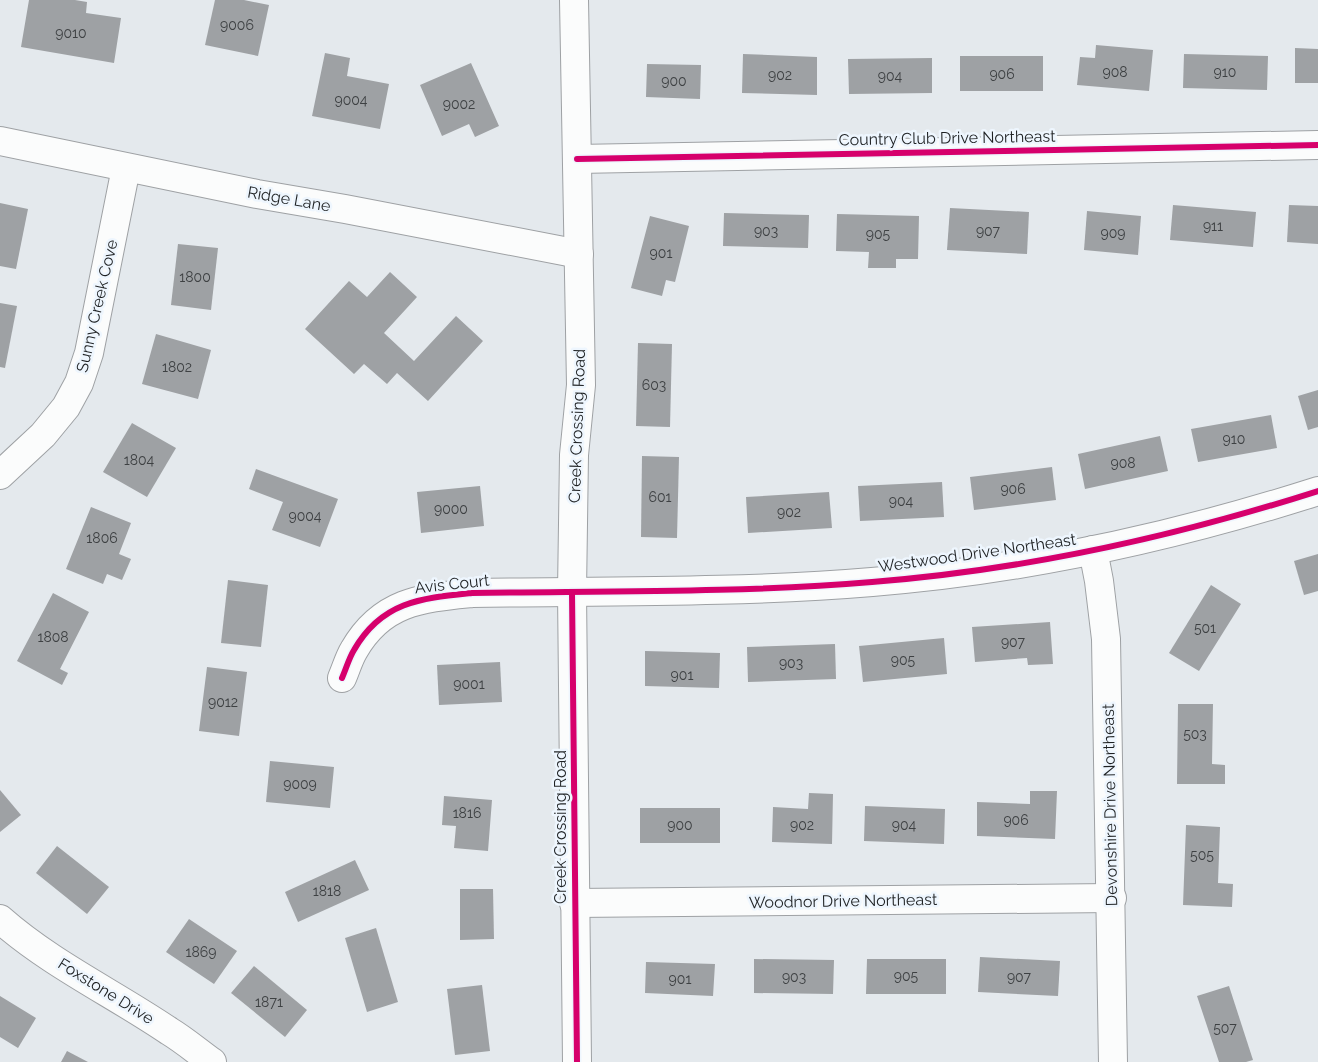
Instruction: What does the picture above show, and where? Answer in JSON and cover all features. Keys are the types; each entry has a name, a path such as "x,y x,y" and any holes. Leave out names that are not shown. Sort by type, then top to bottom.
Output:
{"street":[{"name":"Creek Crossing Road","path":"574,0 581,385 574,455 572,592 577,1062"},
{"name":"Ridge Lane","path":"0,141 257,194 578,254"},
{"name":"Country Club Drive Northeast","path":"577,159 1318,145"},
{"name":"Sunny Creek Cove","path":"0,475 43,435 66,407 79,383 89,352 126,168"},
{"name":"Westwood Drive Northeast","path":"572,592 732,590 872,582 965,572 1093,550 1175,532 1318,491"},
{"name":"Devonshire Drive Northeast","path":"1093,550 1106,639 1112,898 1113,1062"},
{"name":"Avis Court","path":"342,678 354,650 370,628 389,612 409,602 434,596 472,593 572,592"},
{"name":"Woodnor Drive Northeast","path":"574,903 1112,898"},
{"name":"Foxstone Drive","path":"0,919 24,939 82,978 169,1030 212,1062"}],"building":[{"path":"29,0 75,0 87,2 86,13 121,18 114,63 21,47"},
{"path":"215,0 244,0 269,5 258,56 205,45"},
{"path":"1096,45 1153,50 1149,91 1077,85 1080,57 1095,58"},
{"path":"1295,48 1318,49 1318,83 1295,83"},
{"path":"325,53 350,58 347,76 389,84 380,129 312,116"},
{"path":"743,54 817,57 817,95 742,93"},
{"path":"1184,54 1268,56 1267,90 1183,88"},
{"path":"960,56 1043,56 1043,91 960,91"},
{"path":"932,58 932,93 849,94 848,59"},
{"path":"471,63 499,126 475,137 469,124 442,136 420,85"},
{"path":"647,64 701,65 700,99 646,97"},
{"path":"0,203 28,209 16,269 0,266"},
{"path":"1173,205 1256,212 1253,247 1170,240"},
{"path":"1289,205 1318,206 1318,244 1287,242"},
{"path":"950,208 1029,212 1027,254 947,250"},
{"path":"1087,211 1141,216 1138,255 1084,250"},
{"path":"724,213 809,215 808,248 723,246"},
{"path":"837,214 919,216 918,259 896,259 896,268 868,268 869,252 836,251"},
{"path":"650,216 689,226 675,282 666,280 662,296 631,288"},
{"path":"178,244 218,248 211,310 171,305"},
{"path":"390,272 417,297 384,333 414,361 456,316 483,341 428,401 397,373 387,384 364,364 354,374 305,329 349,281 367,297"},
{"path":"0,303 17,306 5,368 0,367"},
{"path":"156,334 211,350 198,399 142,384"},
{"path":"638,343 672,344 670,427 636,426"},
{"path":"1318,390 1318,427 1308,430 1298,396"},
{"path":"1271,415 1277,448 1198,462 1191,429"},
{"path":"132,423 176,448 147,497 103,472"},
{"path":"1160,436 1168,471 1085,489 1078,454"},
{"path":"642,456 679,457 677,538 641,537"},
{"path":"1052,467 1056,500 974,510 970,477"},
{"path":"256,469 338,499 320,547 272,530 283,502 249,489"},
{"path":"942,482 944,517 860,521 858,486"},
{"path":"480,486 484,526 421,533 417,492"},
{"path":"829,492 832,528 748,533 746,497"},
{"path":"91,507 131,523 119,554 131,559 122,580 107,574 103,584 66,569"},
{"path":"1318,554 1318,591 1304,595 1294,561"},
{"path":"228,580 268,585 261,647 221,643"},
{"path":"1211,585 1241,604 1199,671 1169,653"},
{"path":"53,593 89,612 60,669 68,673 62,685 17,661"},
{"path":"1050,622 1053,664 1028,665 1027,658 975,662 972,627"},
{"path":"944,638 947,674 863,682 859,646"},
{"path":"835,644 836,679 748,682 747,647"},
{"path":"645,651 720,653 719,688 645,686"},
{"path":"500,662 502,702 439,705 437,665"},
{"path":"207,667 247,672 239,736 199,731"},
{"path":"1178,704 1213,704 1212,764 1225,765 1225,784 1177,784"},
{"path":"270,761 334,767 330,808 266,802"},
{"path":"0,790 21,815 0,832"},
{"path":"1030,791 1057,791 1055,839 977,836 977,802 1030,804"},
{"path":"809,793 833,794 832,844 772,842 773,807 808,809"},
{"path":"444,796 492,800 488,851 454,848 456,826 442,825"},
{"path":"865,806 945,809 944,844 864,841"},
{"path":"640,808 720,808 720,843 640,843"},
{"path":"1186,825 1220,827 1218,883 1233,884 1232,907 1183,905"},
{"path":"57,846 109,887 87,914 36,873"},
{"path":"355,860 369,890 298,922 285,892"},
{"path":"460,889 493,889 494,939 460,940"},
{"path":"189,919 237,951 214,984 166,952"},
{"path":"376,928 398,1002 367,1012 345,938"},
{"path":"980,957 1060,961 1058,996 978,992"},
{"path":"754,959 834,960 833,994 754,993"},
{"path":"867,959 946,959 946,994 866,994"},
{"path":"646,962 715,964 713,996 645,993"},
{"path":"254,966 307,1010 285,1037 231,993"},
{"path":"482,985 490,1051 455,1055 447,989"},
{"path":"1229,986 1253,1060 1246,1062 1219,1062 1197,996"},
{"path":"0,996 36,1018 18,1048 0,1037"},
{"path":"67,1051 88,1062 61,1062"}],"cycle path":[{"path":"577,159 1318,145"},
{"path":"342,678 354,650 377,621 390,612 420,600 472,593 772,588 929,577 1042,560 1154,537 1264,508 1318,491"},
{"path":"572,592 577,1062"}]}
